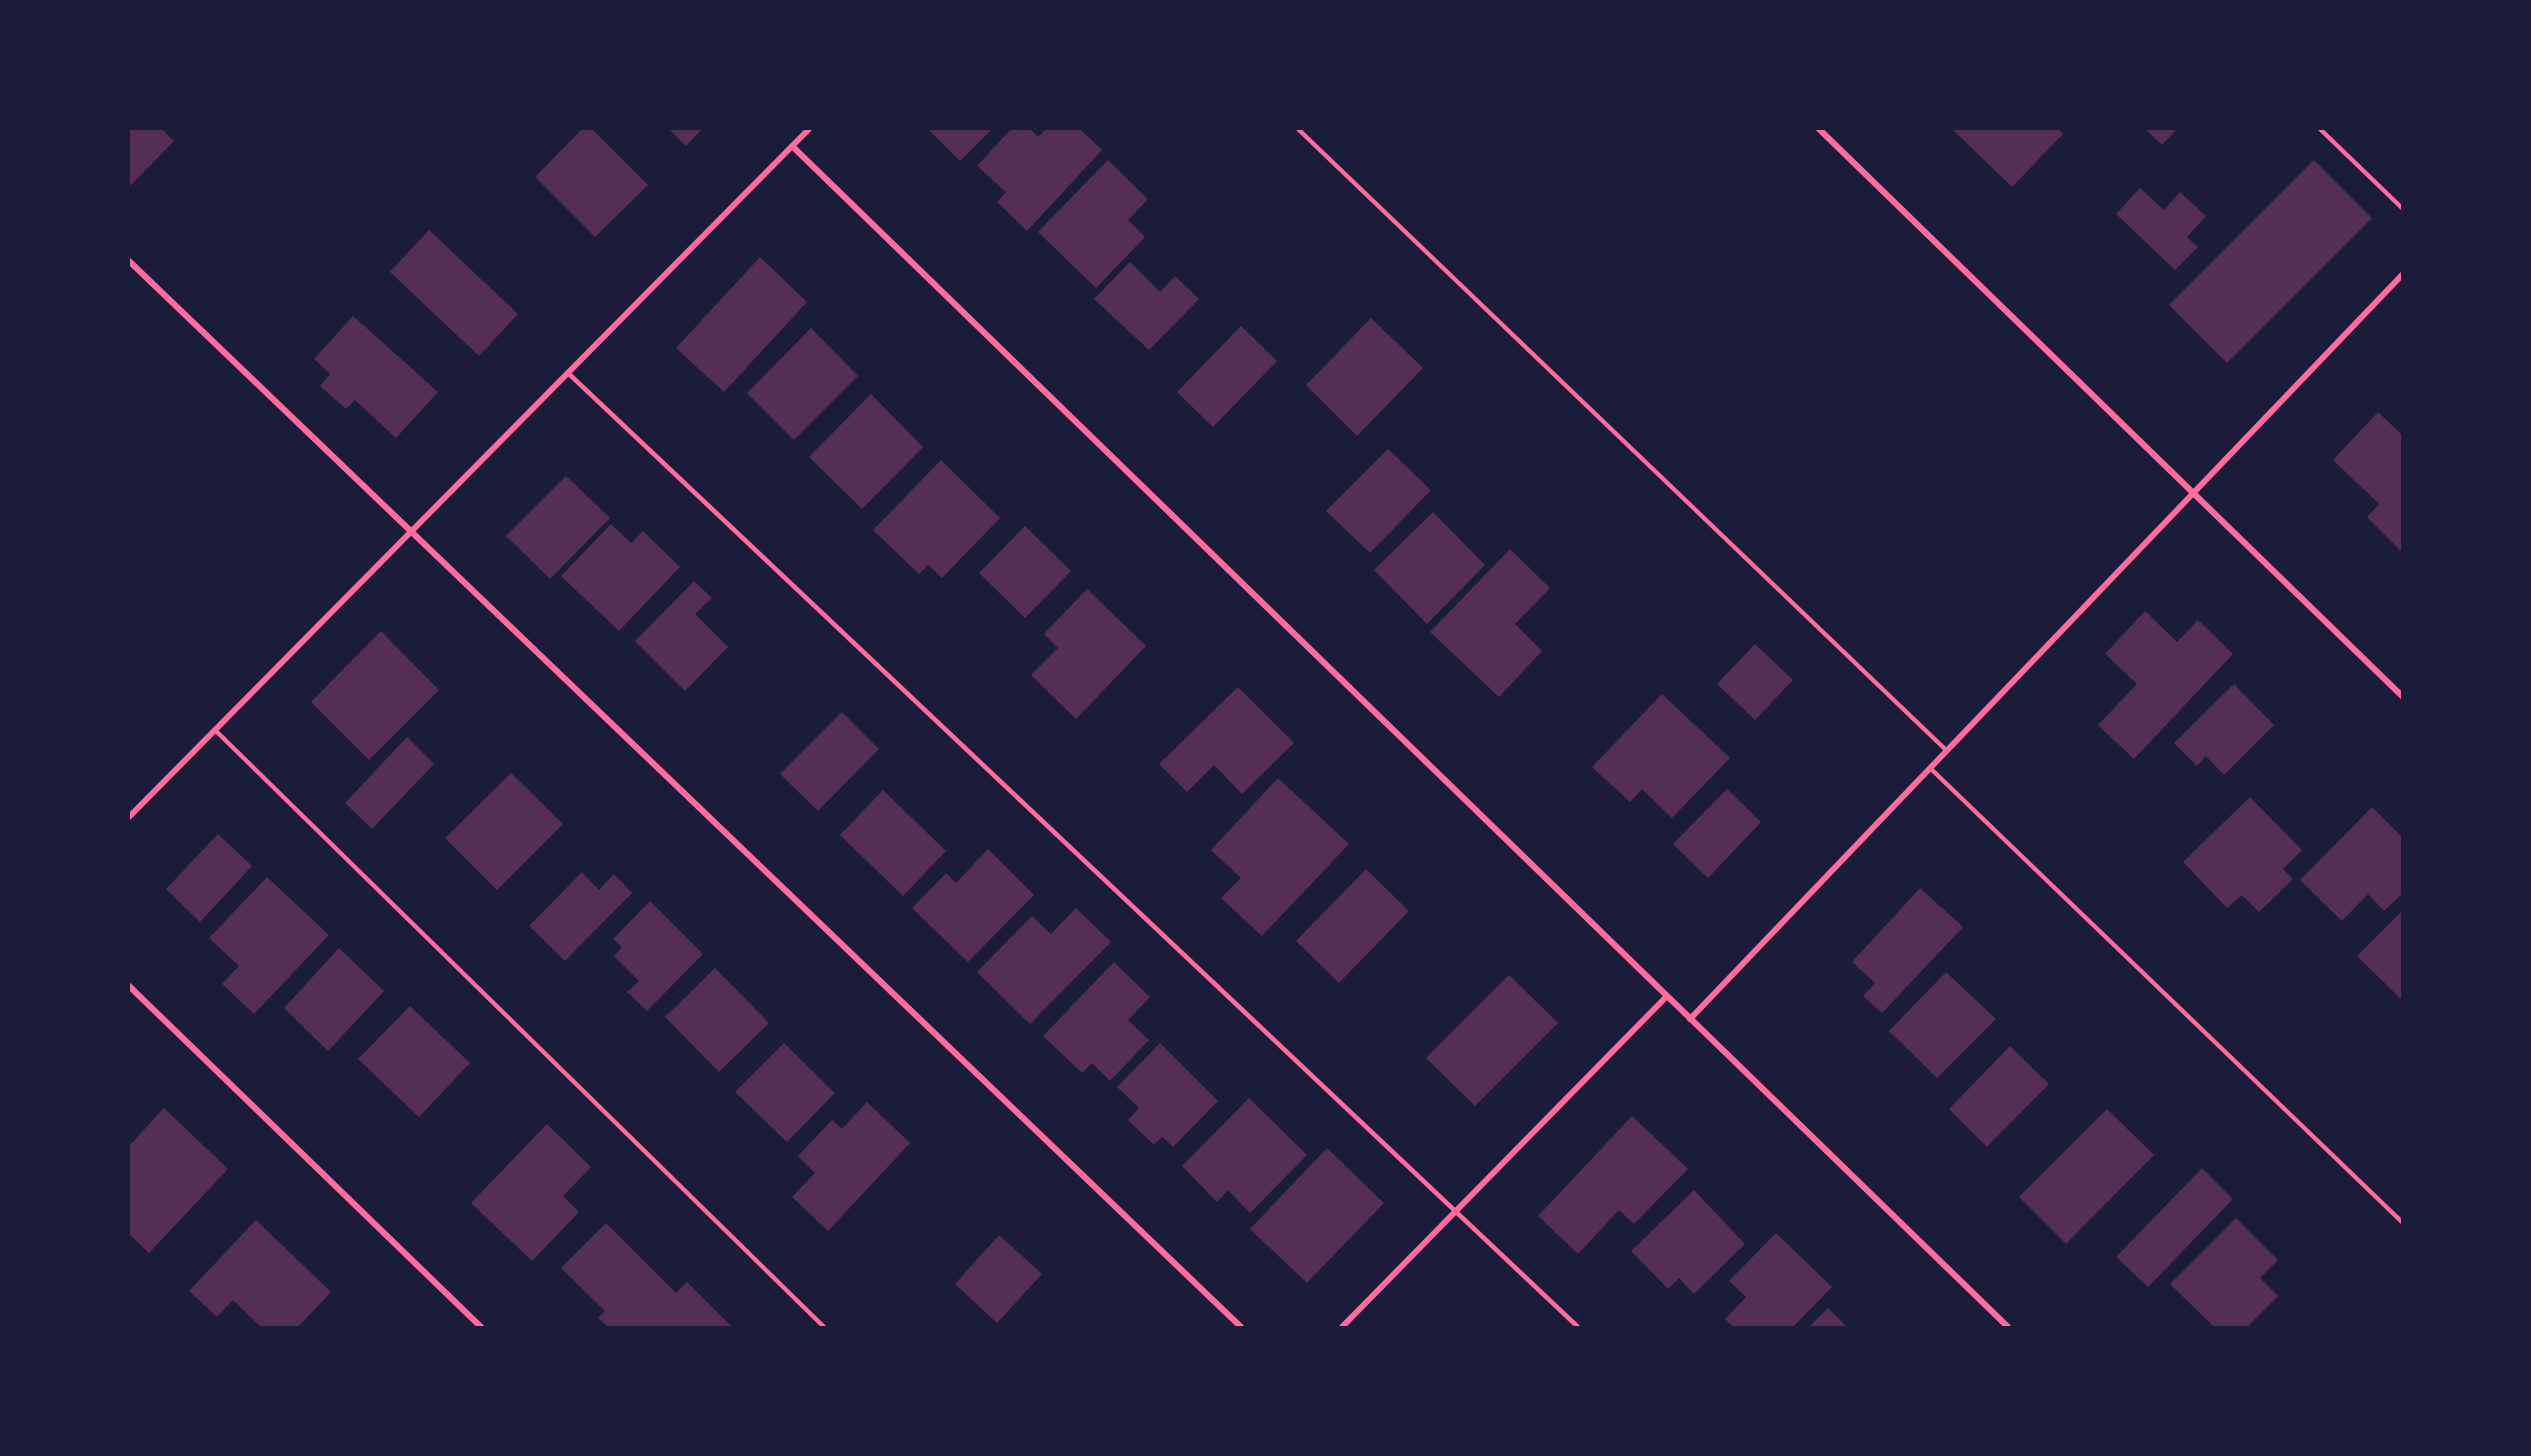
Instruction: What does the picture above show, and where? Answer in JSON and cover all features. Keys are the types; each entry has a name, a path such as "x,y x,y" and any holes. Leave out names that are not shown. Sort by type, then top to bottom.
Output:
{"street":[{"path":"129,817 808,129"},
{"path":"1819,129 2402,696"},
{"path":"792,146 2008,1327"},
{"path":"129,261 1241,1327"},
{"path":"1690,1019 2402,275"},
{"path":"129,986 481,1327"},
{"path":"1342,1327 1667,996"}],"lane":[{"path":"1298,129 1946,750"},
{"path":"2320,129 2402,208"},
{"path":"568,373 1578,1327"},
{"path":"215,730 824,1327"},
{"path":"1930,768 2402,1222"}],"building":[{"path":"129,129 162,129 174,141 129,187"},
{"path":"582,129 592,129 648,185 595,237 535,177"},
{"path":"669,129 702,129 686,146"},
{"path":"928,129 992,129 960,161"},
{"path":"1011,129 1030,129 1038,137 1046,129 1080,129 1102,150 1027,231 997,202 1006,192 977,166"},
{"path":"1952,129 2058,129 2063,134 2012,187"},
{"path":"2145,129 2177,129 2162,145"},
{"path":"1108,160 1148,199 1128,220 1145,237 1096,288 1038,232"},
{"path":"2314,160 2372,218 2227,363 2169,305"},
{"path":"2140,188 2164,210 2180,192 2206,216 2187,237 2198,247 2175,270 2116,214"},
{"path":"429,230 518,314 479,356 390,272"},
{"path":"760,257 807,302 724,392 676,348"},
{"path":"1130,262 1160,292 1175,276 1199,299 1149,350 1094,299"},
{"path":"353,316 438,392 396,438 355,400 346,409 320,386 330,374 314,359"},
{"path":"1371,318 1423,368 1357,436 1306,385"},
{"path":"1241,326 1277,361 1213,427 1177,392"},
{"path":"811,328 858,376 794,440 747,393"},
{"path":"871,394 923,447 862,509 809,457"},
{"path":"2378,412 2402,435 2402,552 2367,517 2379,504 2333,460"},
{"path":"1388,449 1431,490 1370,553 1326,511"},
{"path":"941,460 1000,518 942,578 928,565 919,574 873,530"},
{"path":"566,476 610,518 550,579 506,536"},
{"path":"1433,512 1485,565 1427,624 1374,570"},
{"path":"611,524 631,543 643,531 680,567 619,631 561,576"},
{"path":"1025,526 1071,571 1025,618 979,573"},
{"path":"1510,549 1550,588 1515,624 1542,651 1499,697 1430,632"},
{"path":"694,581 712,598 695,614 728,647 685,691 635,641"},
{"path":"1087,589 1146,646 1076,719 1031,675 1058,648 1044,634"},
{"path":"2145,611 2177,642 2198,620 2233,654 2134,759 2098,725 2137,684 2105,654"},
{"path":"381,631 439,690 369,760 311,702"},
{"path":"1755,644 1793,680 1755,720 1717,684"},
{"path":"2234,684 2274,725 2224,775 2206,756 2197,766 2174,743"},
{"path":"1238,687 1294,743 1242,794 1214,765 1187,792 1159,764"},
{"path":"1662,694 1730,758 1672,818 1642,789 1630,802 1592,767"},
{"path":"842,712 879,749 818,811 780,774"},
{"path":"407,737 434,764 372,829 345,803"},
{"path":"511,773 563,824 497,890 445,838"},
{"path":"1278,778 1349,844 1262,936 1221,898 1241,878 1211,850"},
{"path":"1727,789 1761,822 1708,878 1673,844"},
{"path":"883,790 946,851 903,896 840,835"},
{"path":"2250,797 2302,850 2283,869 2293,879 2259,912 2242,895 2227,908 2183,862"},
{"path":"2372,807 2402,837 2402,894 2384,911 2368,894 2342,921 2300,880"},
{"path":"218,834 252,866 200,922 166,889"},
{"path":"988,849 1034,895 968,962 912,908 946,873 956,883"},
{"path":"1366,869 1409,911 1339,983 1296,941"},
{"path":"582,872 599,890 614,874 632,893 565,961 529,926"},
{"path":"267,877 329,935 254,1014 222,984 239,966 209,938"},
{"path":"1920,888 1963,927 1882,1013 1863,996 1875,983 1852,962"},
{"path":"650,901 703,954 647,1011 627,992 639,981 614,956 622,947 613,939"},
{"path":"1076,908 1111,942 1030,1024 977,972 1032,916 1051,934"},
{"path":"2402,911 2402,1000 2357,956"},
{"path":"339,948 384,991 328,1051 284,1008"},
{"path":"1114,962 1150,997 1128,1020 1149,1040 1110,1081 1092,1063 1082,1073 1043,1036"},
{"path":"715,968 769,1023 719,1072 665,1017"},
{"path":"1946,972 1996,1019 1937,1078 1889,1031"},
{"path":"1509,975 1558,1023 1475,1106 1426,1058"},
{"path":"410,1006 470,1063 419,1117 358,1059"},
{"path":"784,1043 835,1093 787,1142 735,1092"},
{"path":"1160,1043 1218,1101 1173,1147 1162,1137 1154,1145 1128,1120 1139,1108 1117,1087"},
{"path":"2010,1046 2049,1084 1987,1147 1949,1109"},
{"path":"1249,1098 1307,1155 1250,1213 1228,1190 1217,1202 1182,1166"},
{"path":"867,1102 910,1143 828,1231 792,1197 815,1173 798,1156 832,1120 842,1129"},
{"path":"164,1108 228,1169 149,1253 129,1234 129,1146"},
{"path":"2107,1109 2154,1155 2066,1244 2019,1197"},
{"path":"1632,1116 1688,1169 1634,1224 1619,1210 1578,1254 1538,1216"},
{"path":"547,1124 591,1167 563,1196 579,1212 532,1261 471,1203"},
{"path":"1327,1148 1384,1203 1307,1283 1250,1229"},
{"path":"2202,1168 2233,1199 2148,1287 2116,1257"},
{"path":"1694,1190 1745,1244 1694,1294 1679,1278 1668,1289 1631,1251"},
{"path":"2236,1218 2278,1260 2260,1278 2278,1296 2247,1327 2214,1327 2170,1284"},
{"path":"256,1220 331,1292 298,1327 261,1327 233,1300 217,1317 189,1291"},
{"path":"606,1223 676,1293 687,1282 732,1327 608,1327 598,1318 605,1311 561,1268"},
{"path":"1776,1233 1832,1287 1793,1327 1734,1327 1725,1319 1746,1297 1729,1281"},
{"path":"999,1235 1042,1274 997,1323 955,1284"},
{"path":"1828,1308 1847,1327 1809,1327"}]}
